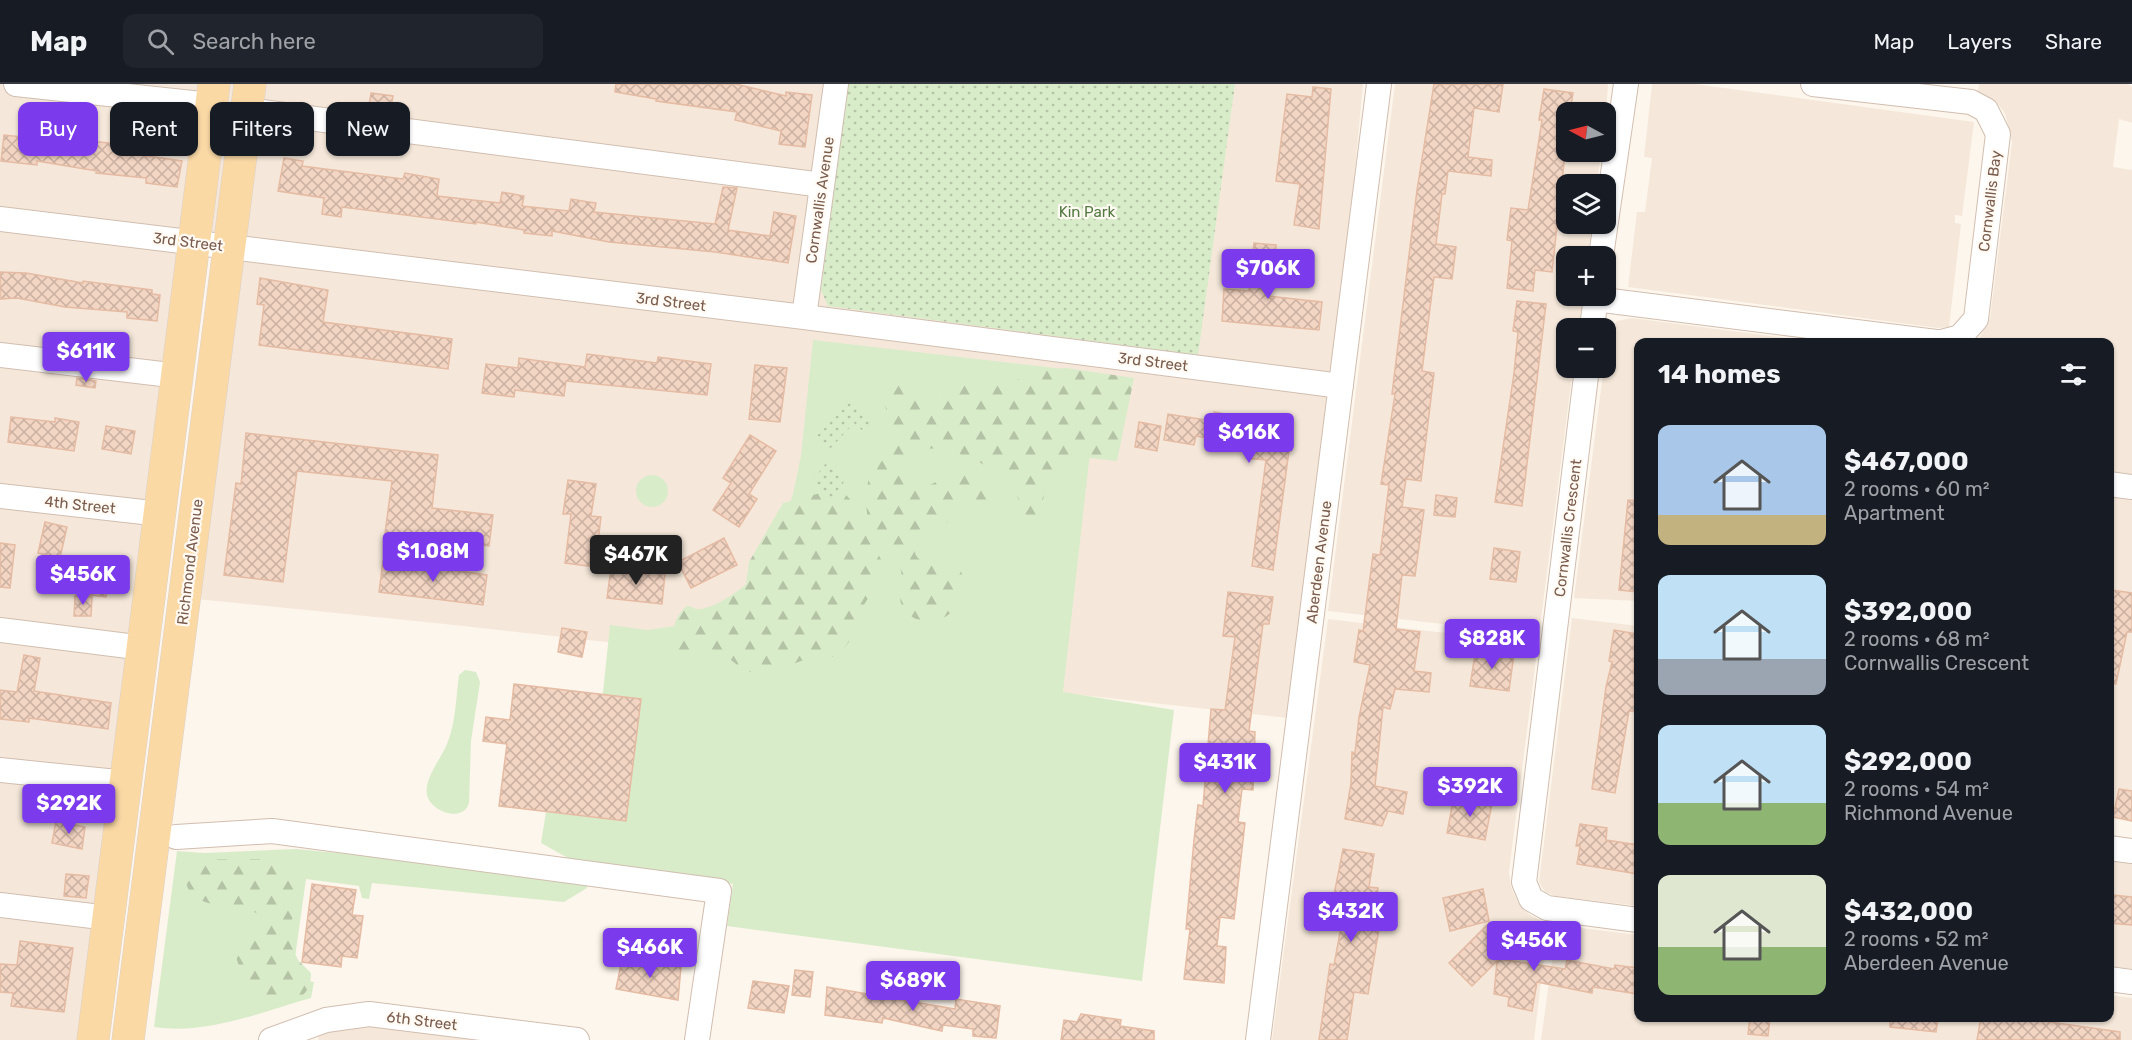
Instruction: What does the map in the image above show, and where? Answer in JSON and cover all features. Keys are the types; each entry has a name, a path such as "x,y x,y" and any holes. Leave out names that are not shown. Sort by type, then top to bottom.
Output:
{"main road":[{"path":"93,1040 179,376 212,95"},
{"name":"Richmond Avenue","path":"128,1040 249,97"}],"street":[{"path":"16,84 212,95"},
{"name":"Cornwallis Avenue","path":"804,317 836,84"},
{"name":"Aberdeen Avenue","path":"1258,1040 1379,84"},
{"path":"1602,246 1626,84"},
{"name":"Cornwallis Bay","path":"1813,84 1971,102 1986,110 1998,134 1976,319 1960,337 1956,338"},
{"path":"249,97 822,185"},
{"name":"3rd Street","path":"0,219 804,317 1341,386"},
{"name":"Cornwallis Bay","path":"1616,300 1908,338"},
{"path":"0,355 179,376"},
{"name":"Cornwallis Crescent","path":"1586,378 1524,882 1531,899 1547,908 1634,919"},
{"path":"2114,485 2132,487"},
{"name":"4th Street","path":"0,496 161,513"},
{"path":"0,630 144,648"},
{"path":"0,770 127,783"},
{"path":"176,837 272,831 719,891 697,1040"},
{"path":"2114,849 2132,851"},
{"path":"0,905 110,918"},
{"path":"2114,980 2132,982"},
{"name":"6th Street","path":"271,1040 326,1020 369,1014 577,1040"}],"shaded area":[{"path":"0,84 845,84 812,180 1187,225 1204,84 1363,84 1334,391 1288,718 445,624 186,598 219,252 189,245 85,1040 0,1040"},
{"path":"1395,84 1607,84 1607,102 1556,102 1556,162 1600,162 1598,174 1556,174 1556,234 1591,234 1589,246 1556,246 1556,306 1582,306 1580,318 1556,318 1556,378 1572,378 1539,635 1328,611"},
{"path":"1652,84 1695,84 1974,122 1962,216 1955,215 1955,223 1961,224 1949,327 1938,328 1628,287 1637,212 1645,212 1652,158 1644,157"},
{"path":"1979,84 2128,84 2132,87 2132,123 2119,119 2113,167 2132,170 2132,479 2114,477 2114,338 1979,338 1990,318 2012,142 2005,113 1995,101 1978,92"},
{"path":"1632,318 1785,338 1634,338 1634,601 1574,598 1602,378 1616,378 1616,323"},
{"path":"2114,495 2132,497 2132,822 2114,818"},
{"path":"1572,618 1634,626 1634,906 1556,896 1545,892 1539,882"},
{"path":"1328,619 1538,644 1509,872 1511,887 1518,903 1530,915 1548,924 1534,1040 1272,1040"},
{"path":"2114,859 2132,861 2132,969 2114,967"},
{"path":"1557,925 1634,935 1634,1022 2114,1022 2114,996 2132,998 2132,1040 1541,1040"},
{"path":"323,1018 517,1040 318,1040"}],"green space":[{"name":"Kin Park","path":"848,84 1235,84 1198,355 828,306 821,290"},
{"path":"813,340 1099,373 1063,692 1174,710 1142,981 727,926 733,884 575,862 541,843 546,812 590,817 610,625 647,630 682,625 735,604 780,531 793,494 801,456"},
{"path":"1066,368 1134,378 1117,461 1064,455 1050,474 1037,521 1029,524 1019,518 1018,498 1010,484 984,464 967,456 932,448 917,450 905,456 901,461 899,472 903,482 908,486 924,487 961,470 975,473 980,477 987,493 986,508 961,495 952,503 947,523 923,530 913,539 917,557 922,561 958,565 964,581 963,596 957,607 947,616 923,621 912,617 900,600 902,577 897,558 881,546 874,536 866,508 869,478 889,436 889,422 883,395 885,382 899,383 911,395 925,402 955,382 1002,383 1015,381 1034,371"},
{"path":"852,400 874,421 863,431 854,423 827,452 814,439"},
{"path":"827,462 847,478 830,500 810,483"},
{"path":"652,475 664,479 668,491 664,503 652,507 640,503 636,491 640,479"},
{"path":"828,491 842,493 851,500 869,542 880,557 882,565 877,584 862,608 845,647 831,657 801,661 775,671 761,673 747,671 727,657 714,652 676,649 674,626 679,615 687,606 696,609 708,607 730,596 746,584 749,562 783,503"},
{"path":"465,670 476,672 480,682 471,741 469,803 466,809 454,814 434,806 427,795 427,789 430,775 450,736 459,675"},
{"path":"296,849 421,861 588,883 587,888 564,902 372,883 369,899 362,898 359,886 306,879 292,979 314,982 311,998 214,1025 174,1029 154,1027 177,851 204,853"},
{"path":"199,859 279,859 287,862 296,879 290,943 298,960 311,973 308,988 299,998 287,1001 272,998 258,991 246,978 237,962 235,941 242,936 267,932 270,922 253,911 210,903 190,894 184,877 187,865"}],"building":[{"path":"616,84 736,84 786,96 786,92 812,95 805,147 779,144 781,131 735,120 737,112 656,101 656,99 615,92"},
{"path":"1434,84 1503,84 1499,112 1474,108 1468,157 1492,160 1491,176 1448,171 1445,194 1442,194 1436,244 1456,247 1452,279 1434,277 1422,371 1434,373 1421,481 1406,479 1402,507 1424,510 1415,576 1402,575 1396,629 1420,632 1414,671 1431,673 1429,692 1395,689 1390,709 1383,707 1375,786 1407,792 1403,814 1388,811 1382,826 1345,819 1351,783 1352,752 1355,753 1359,717 1370,665 1354,662 1359,630 1363,631 1373,554 1380,555 1389,485 1381,484 1395,394 1392,394 1417,190"},
{"path":"1313,87 1331,89 1319,229 1294,225 1300,184 1276,181 1287,94 1312,97"},
{"path":"1544,89 1573,93 1572,102 1556,102 1556,162 1564,162 1563,174 1556,174 1556,234 1552,272 1535,270 1533,291 1507,288 1512,241 1507,240 1511,208 1528,210 1542,120 1539,120"},
{"path":"371,93 393,96 392,102 370,102"},
{"path":"4,135 18,136 18,156 98,156 98,142 110,143 110,156 148,156 182,161 177,187 146,183 146,178 96,173 97,171 37,161 37,165 1,161"},
{"path":"284,158 303,161 302,166 403,179 405,173 439,179 437,196 500,203 502,192 524,196 522,206 569,211 571,199 596,203 594,212 715,224 723,187 737,188 728,230 770,236 774,212 796,216 788,263 715,252 609,242 552,231 552,236 524,233 524,230 476,222 476,224 342,207 341,217 322,214 324,198 278,191"},
{"path":"1254,243 1276,245 1274,266 1269,266 1267,296 1322,302 1319,330 1222,321 1224,289 1249,291"},
{"path":"0,272 26,273 83,283 83,281 152,290 152,294 160,295 157,321 127,318 127,312 65,307 17,298 0,299"},
{"path":"260,278 328,290 323,322 452,339 448,369 259,345 264,305 257,304"},
{"path":"1517,301 1546,304 1522,506 1495,502 1514,373 1518,332 1513,331"},
{"path":"587,354 657,363 658,357 711,364 707,395 566,381 564,396 515,390 514,397 482,393 486,364 518,368 519,358 585,367"},
{"path":"755,365 787,368 780,422 749,419"},
{"path":"77,378 96,381 95,388 76,385"},
{"path":"1214,412 1253,419 1253,416 1293,421 1273,570 1252,566 1266,460 1246,458 1247,445 1196,436 1194,445 1164,440 1168,414 1213,421"},
{"path":"11,417 55,422 55,418 79,422 74,451 8,442"},
{"path":"1139,422 1161,426 1157,451 1135,447"},
{"path":"106,426 135,431 131,454 102,449"},
{"path":"246,433 438,455 432,508 493,515 489,546 385,533 392,481 297,471 283,582 224,575 236,483 241,484"},
{"path":"750,435 776,451 749,494 757,499 739,527 713,510 731,483 723,478"},
{"path":"568,480 596,484 591,516 601,517 595,567 565,563 571,514 563,514"},
{"path":"1436,495 1457,498 1455,517 1434,515"},
{"path":"1628,500 1634,501 1634,592 1619,590"},
{"path":"45,522 67,527 60,558 38,553"},
{"path":"724,538 737,565 691,588 678,562"},
{"path":"0,543 15,545 10,588 0,587"},
{"path":"1494,548 1520,552 1516,582 1490,579"},
{"path":"87,559 110,561 106,597 84,594"},
{"path":"383,561 487,575 483,605 379,592"},
{"path":"611,568 665,574 662,604 607,598"},
{"path":"2114,590 2132,593 2132,632 2127,632 2116,684 2114,684"},
{"path":"1228,592 1273,597 1269,624 1263,624 1249,731 1255,732 1253,790 1242,789 1238,822 1245,823 1234,919 1220,917 1217,946 1226,947 1224,983 1184,979 1190,929 1186,929 1194,840 1198,805 1203,806 1211,709 1225,710 1235,637 1223,636"},
{"path":"75,596 92,597 91,616 74,616"},
{"path":"562,628 587,632 582,657 558,652"},
{"path":"1614,630 1634,633 1634,712 1629,711 1615,793 1592,789 1606,687 1612,662 1609,661"},
{"path":"1476,648 1514,654 1509,691 1470,686"},
{"path":"24,655 40,658 34,691 111,703 108,729 29,718 29,722 0,719 0,690 17,692"},
{"path":"514,684 641,699 626,821 499,806 507,744 483,741 486,717 510,720"},
{"path":"2119,789 2132,791 2132,821 2114,817"},
{"path":"1454,796 1492,803 1485,840 1447,833"},
{"path":"56,821 85,827 82,849 52,843"},
{"path":"1580,824 1607,828 1606,840 1634,844 1634,873 1577,864 1580,846 1576,846"},
{"path":"1343,849 1374,854 1369,887 1378,888 1373,928 1379,929 1368,994 1354,992 1347,1040 1319,1040 1330,964 1334,965 1344,911 1331,910"},
{"path":"66,874 89,876 86,898 64,896"},
{"path":"312,884 356,890 352,915 363,916 357,958 342,956 341,967 302,962"},
{"path":"1483,889 1489,921 1450,931 1443,898"},
{"path":"2114,895 2132,897 2132,925 2114,923"},
{"path":"1489,923 1513,945 1499,959 1565,969 1567,960 1614,969 1615,965 1634,967 1634,993 1593,987 1592,993 1537,982 1532,1011 1508,1006 1509,997 1494,994 1497,961 1472,986 1449,963"},
{"path":"20,941 73,948 64,1012 11,1006 13,993 0,992 0,964 17,965"},
{"path":"622,959 681,967 678,1000 616,989"},
{"path":"795,970 813,972 810,997 792,995"},
{"path":"753,981 789,986 784,1013 748,1008"},
{"path":"827,987 955,1009 956,999 1000,1006 996,1038 973,1036 973,1029 943,1025 942,1031 883,1018 882,1023 825,1015"},
{"path":"1081,1014 1121,1020 1120,1026 1154,1031 1154,1040 1061,1040 1064,1020 1077,1022"},
{"path":"1749,1022 1769,1022 1768,1036 1748,1034"},
{"path":"1890,1022 1937,1022 1936,1032 1890,1027"},
{"path":"1980,1022 2050,1022 2120,1032 2120,1040 1977,1040"}]}
